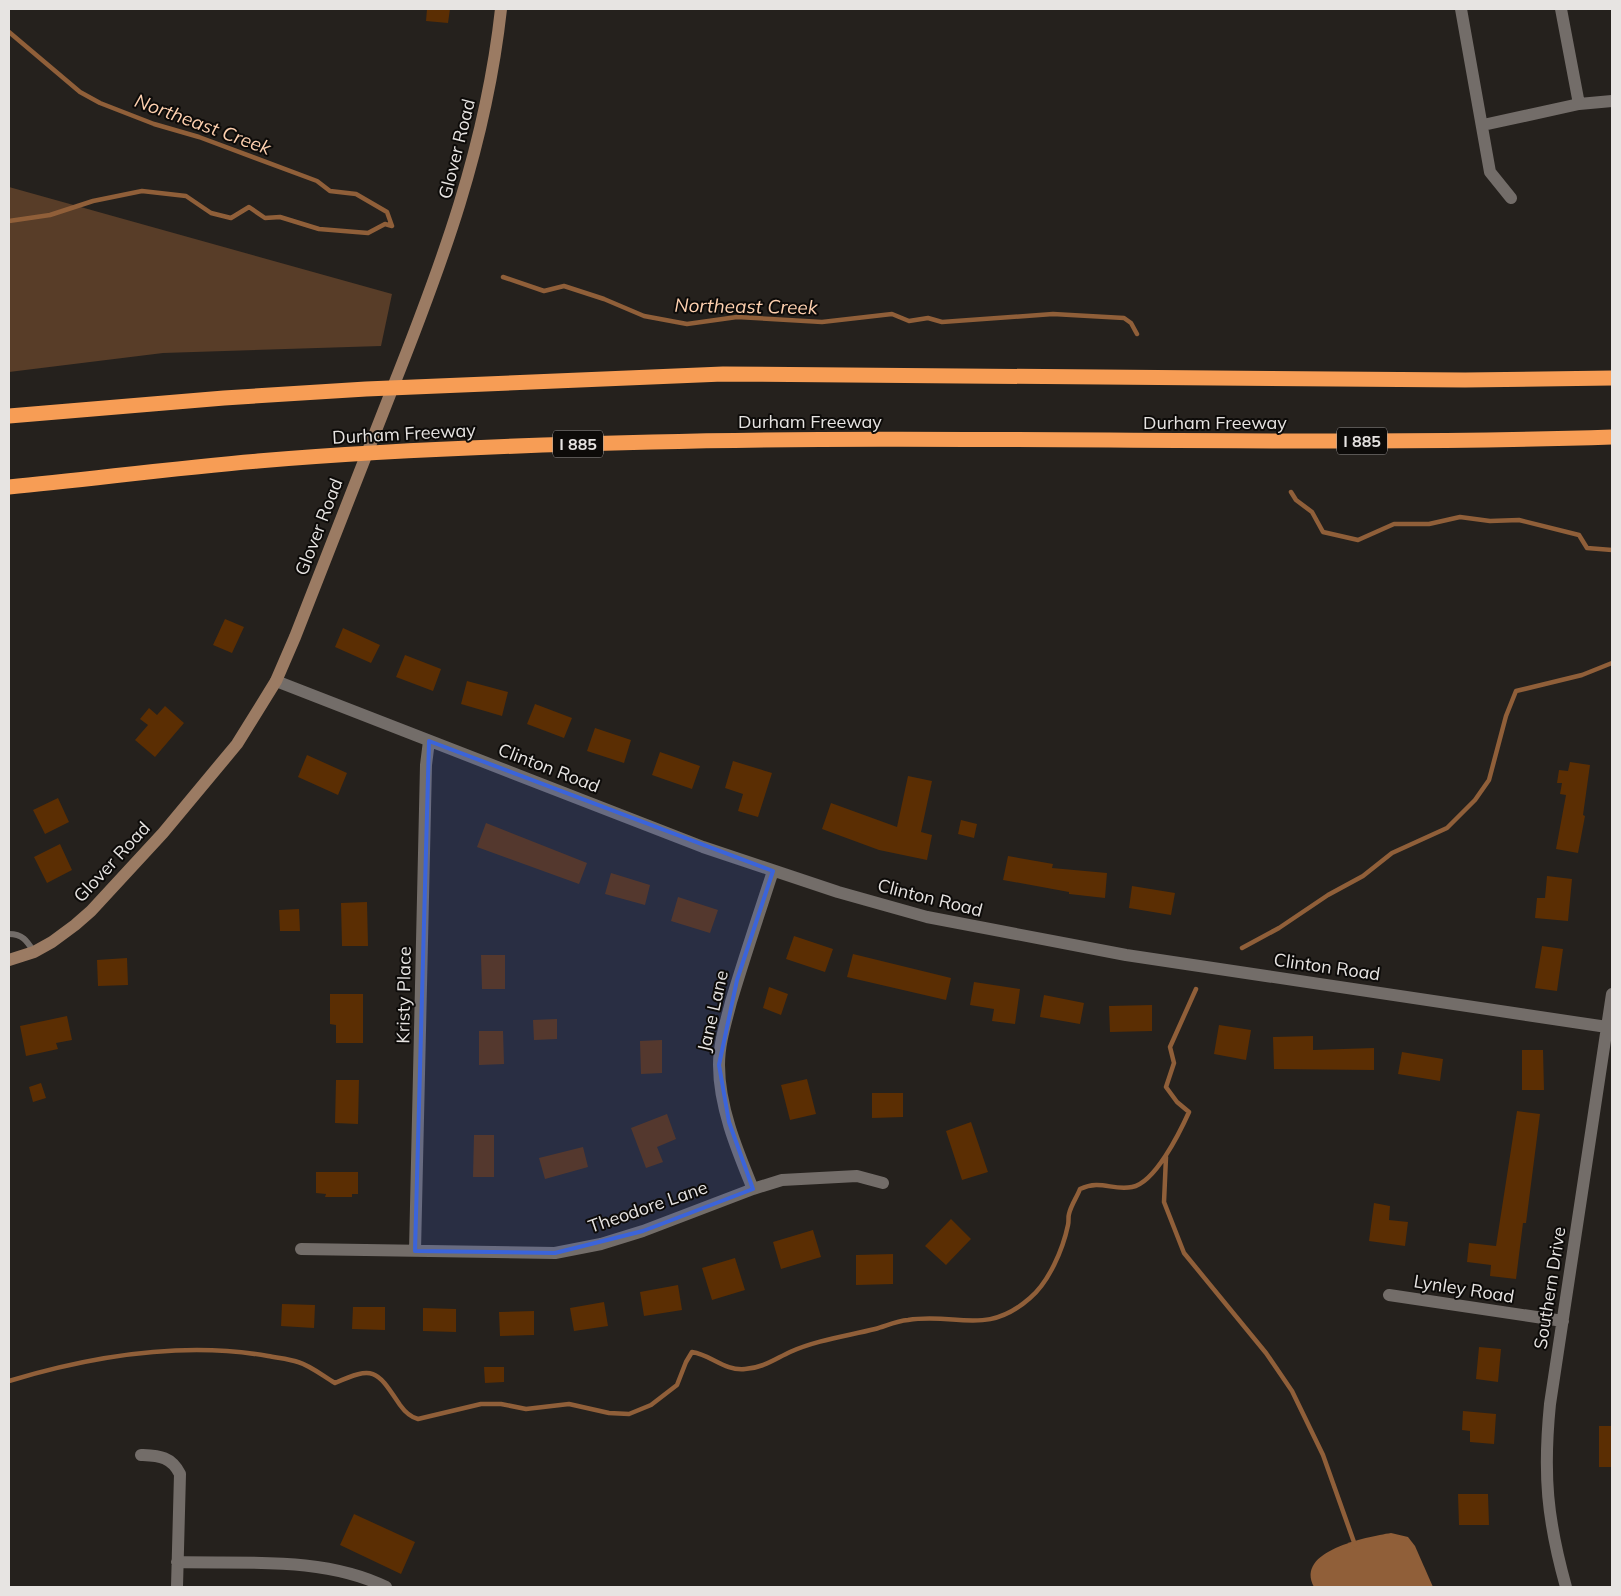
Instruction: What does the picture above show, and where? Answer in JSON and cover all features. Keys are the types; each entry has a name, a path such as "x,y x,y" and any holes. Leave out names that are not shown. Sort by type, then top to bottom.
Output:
{"highway":[{"path":"9,416 224,398 366,389 723,374 1465,380 1612,378"},
{"name":"Durham Freeway","path":"9,487 258,461 511,446 794,440 1465,441 1612,438"}],"street":[{"name":"Glover Road","path":"9,960 34,952 65,933 91,911 163,833 237,744 276,681 345,511 447,248 473,162 492,77 501,9"},
{"path":"1461,9 1490,172 1512,198"},
{"path":"1561,9 1579,104"},
{"path":"1483,125 1579,104 1612,101"},
{"name":"Clinton Road","path":"276,681 703,847 773,871 927,917 1049,942 1126,955 1607,1027"},
{"name":"Kristy Place","path":"415,1251 426,765 429,740"},
{"name":"Jane Lane","path":"753,1188 723,1101 719,1065 725,1024 732,998 773,871"},
{"name":"Southern Drive","path":"1566,1587 1550,1519 1546,1476 1550,1404 1612,994"},
{"name":"Theodore Lane","path":"300,1249 555,1253 600,1244 643,1231 753,1188 782,1180 857,1176 883,1183"},
{"name":"Lynley Road","path":"1390,1295 1563,1321"},
{"path":"141,1455 161,1456 170,1460 180,1474 177,1587"},
{"path":"177,1562 326,1568 362,1576 386,1587"}],"lane":[{"path":"9,934 18,934 26,939 34,952"}],"highlighted area":[{"path":"429,741 773,871 737,980 719,1065 729,1122 753,1189 643,1231 555,1253 415,1251"}],"shaded area":[{"path":"9,187 392,294 381,346 163,353 9,372"},
{"path":"1391,1533 1408,1537 1415,1546 1433,1587 1314,1587 1311,1575 1314,1564 1323,1555 1350,1542"}],"building":[{"path":"427,9 450,9 448,23 426,21"},
{"path":"225,619 244,627 232,653 213,645"},
{"path":"343,628 380,645 371,663 335,647"},
{"path":"405,655 441,669 433,691 396,677"},
{"path":"467,681 508,692 502,716 461,704"},
{"path":"535,704 572,718 564,738 527,724"},
{"path":"165,706 184,723 155,757 135,740 148,725 140,719 149,708 157,715"},
{"path":"595,728 631,740 624,763 587,751"},
{"path":"660,752 700,766 692,789 652,775"},
{"path":"307,755 347,773 338,795 298,777"},
{"path":"733,761 772,773 758,817 738,811 743,794 725,788"},
{"path":"1570,762 1590,765 1583,815 1585,816 1578,853 1556,849 1566,795 1560,794 1562,783 1557,783 1559,770 1568,771"},
{"path":"908,776 932,781 921,832 932,835 927,860 879,850 822,829 831,803 897,827"},
{"path":"58,798 69,822 45,834 33,810"},
{"path":"961,820 977,824 974,838 958,834"},
{"path":"486,823 587,863 579,884 477,847"},
{"path":"60,844 72,870 47,883 34,857"},
{"path":"1008,856 1053,864 1052,868 1107,873 1105,898 1069,894 1069,892 1003,880"},
{"path":"611,873 650,885 645,905 605,894"},
{"path":"1547,876 1572,879 1568,921 1535,918 1537,898 1545,898"},
{"path":"1132,886 1175,893 1171,915 1129,908"},
{"path":"678,897 718,910 710,933 671,921"},
{"path":"367,902 368,946 342,946 341,903"},
{"path":"299,909 300,931 280,931 279,910"},
{"path":"794,936 833,949 825,972 786,959"},
{"path":"1542,946 1563,949 1557,991 1535,988"},
{"path":"853,954 951,978 946,1000 847,977"},
{"path":"481,955 505,955 505,989 482,989"},
{"path":"127,958 128,985 98,986 97,960"},
{"path":"974,982 1020,989 1015,1024 992,1021 994,1009 970,1005"},
{"path":"769,987 788,994 781,1015 763,1008"},
{"path":"330,994 363,994 363,1043 336,1043 336,1025 330,1024"},
{"path":"1044,995 1084,1003 1080,1024 1040,1017"},
{"path":"1152,1005 1152,1031 1110,1032 1109,1006"},
{"path":"67,1016 72,1040 56,1043 58,1049 26,1056 20,1026"},
{"path":"557,1019 557,1039 534,1040 533,1020"},
{"path":"1219,1025 1251,1030 1246,1060 1214,1054"},
{"path":"479,1031 503,1031 504,1064 479,1065"},
{"path":"1313,1036 1313,1050 1374,1048 1374,1070 1274,1069 1273,1037"},
{"path":"662,1040 662,1073 641,1074 640,1041"},
{"path":"1522,1050 1543,1050 1544,1090 1522,1090"},
{"path":"1402,1052 1443,1059 1440,1081 1398,1074"},
{"path":"807,1079 816,1114 790,1120 781,1085"},
{"path":"336,1080 359,1080 358,1124 335,1123"},
{"path":"41,1083 46,1098 33,1102 29,1087"},
{"path":"872,1093 903,1093 903,1117 872,1118"},
{"path":"1517,1111 1540,1114 1526,1223 1523,1223 1516,1279 1490,1276 1491,1265 1467,1262 1469,1243 1496,1246"},
{"path":"667,1114 676,1139 657,1147 663,1162 646,1168 631,1128"},
{"path":"971,1122 988,1172 962,1180 946,1131"},
{"path":"474,1135 494,1135 494,1177 473,1177"},
{"path":"583,1147 588,1167 545,1179 539,1158"},
{"path":"316,1172 358,1172 358,1194 352,1194 352,1197 325,1197 326,1194 316,1193"},
{"path":"1374,1203 1390,1206 1389,1220 1408,1222 1405,1246 1369,1241"},
{"path":"951,1219 971,1239 946,1265 925,1246"},
{"path":"813,1230 821,1257 781,1269 773,1242"},
{"path":"893,1254 893,1284 856,1285 856,1255"},
{"path":"735,1258 745,1290 712,1300 702,1268"},
{"path":"678,1285 682,1310 644,1316 640,1292"},
{"path":"604,1302 608,1326 574,1331 570,1308"},
{"path":"282,1304 315,1305 314,1328 281,1326"},
{"path":"353,1307 385,1307 385,1330 352,1329"},
{"path":"423,1308 456,1309 456,1332 423,1331"},
{"path":"534,1311 534,1335 500,1336 499,1312"},
{"path":"1479,1347 1501,1349 1498,1382 1476,1379"},
{"path":"484,1367 504,1367 504,1382 485,1383"},
{"path":"1463,1411 1496,1414 1494,1444 1470,1442 1470,1431 1462,1430"},
{"path":"1599,1426 1612,1426 1612,1467 1599,1467"},
{"path":"1458,1494 1488,1494 1489,1525 1459,1525"},
{"path":"354,1514 415,1542 401,1574 340,1545"}],"waterway":[{"name":"Northeast Creek","path":"9,32 80,92 100,103 317,181 330,191 356,194 387,212 392,226"},
{"path":"9,221 50,215 93,201 142,191 186,196 211,213 231,218 249,207 265,218 280,217 319,229 368,233 385,224 392,226"},
{"name":"Northeast Creek","path":"503,277 544,291 564,286 604,299 644,316 687,324 737,317 822,322 892,314 909,321 928,318 942,322 1053,314 1124,318 1131,323 1137,334"},
{"name":"Northeast Creek","path":"1291,492 1296,500 1312,512 1323,532 1358,540 1394,524 1429,524 1460,517 1490,521 1519,520 1579,535 1587,548 1612,550"},
{"path":"1242,948 1279,928 1328,895 1363,876 1392,853 1447,828 1475,800 1489,780 1506,716 1516,691 1582,675 1612,663"},
{"path":"9,1381 72,1364 105,1358 170,1351 203,1350 236,1352 287,1359 303,1364 335,1383 359,1374 374,1374 386,1385 406,1412 418,1419 481,1404 501,1404 526,1409 569,1404 609,1413 629,1414 651,1405 677,1385 692,1352 706,1356 731,1368 745,1369 763,1365 811,1344 875,1329 899,1321 925,1318 970,1321 999,1317 1014,1310 1030,1298 1049,1274 1063,1244 1070,1211 1080,1189 1094,1185 1118,1188 1132,1187 1141,1183 1149,1176 1166,1156 1189,1112 1177,1102 1166,1087 1174,1063 1170,1047 1196,989"},
{"path":"1166,1157 1164,1202 1184,1253 1266,1353 1292,1391 1323,1455 1355,1545"}]}
